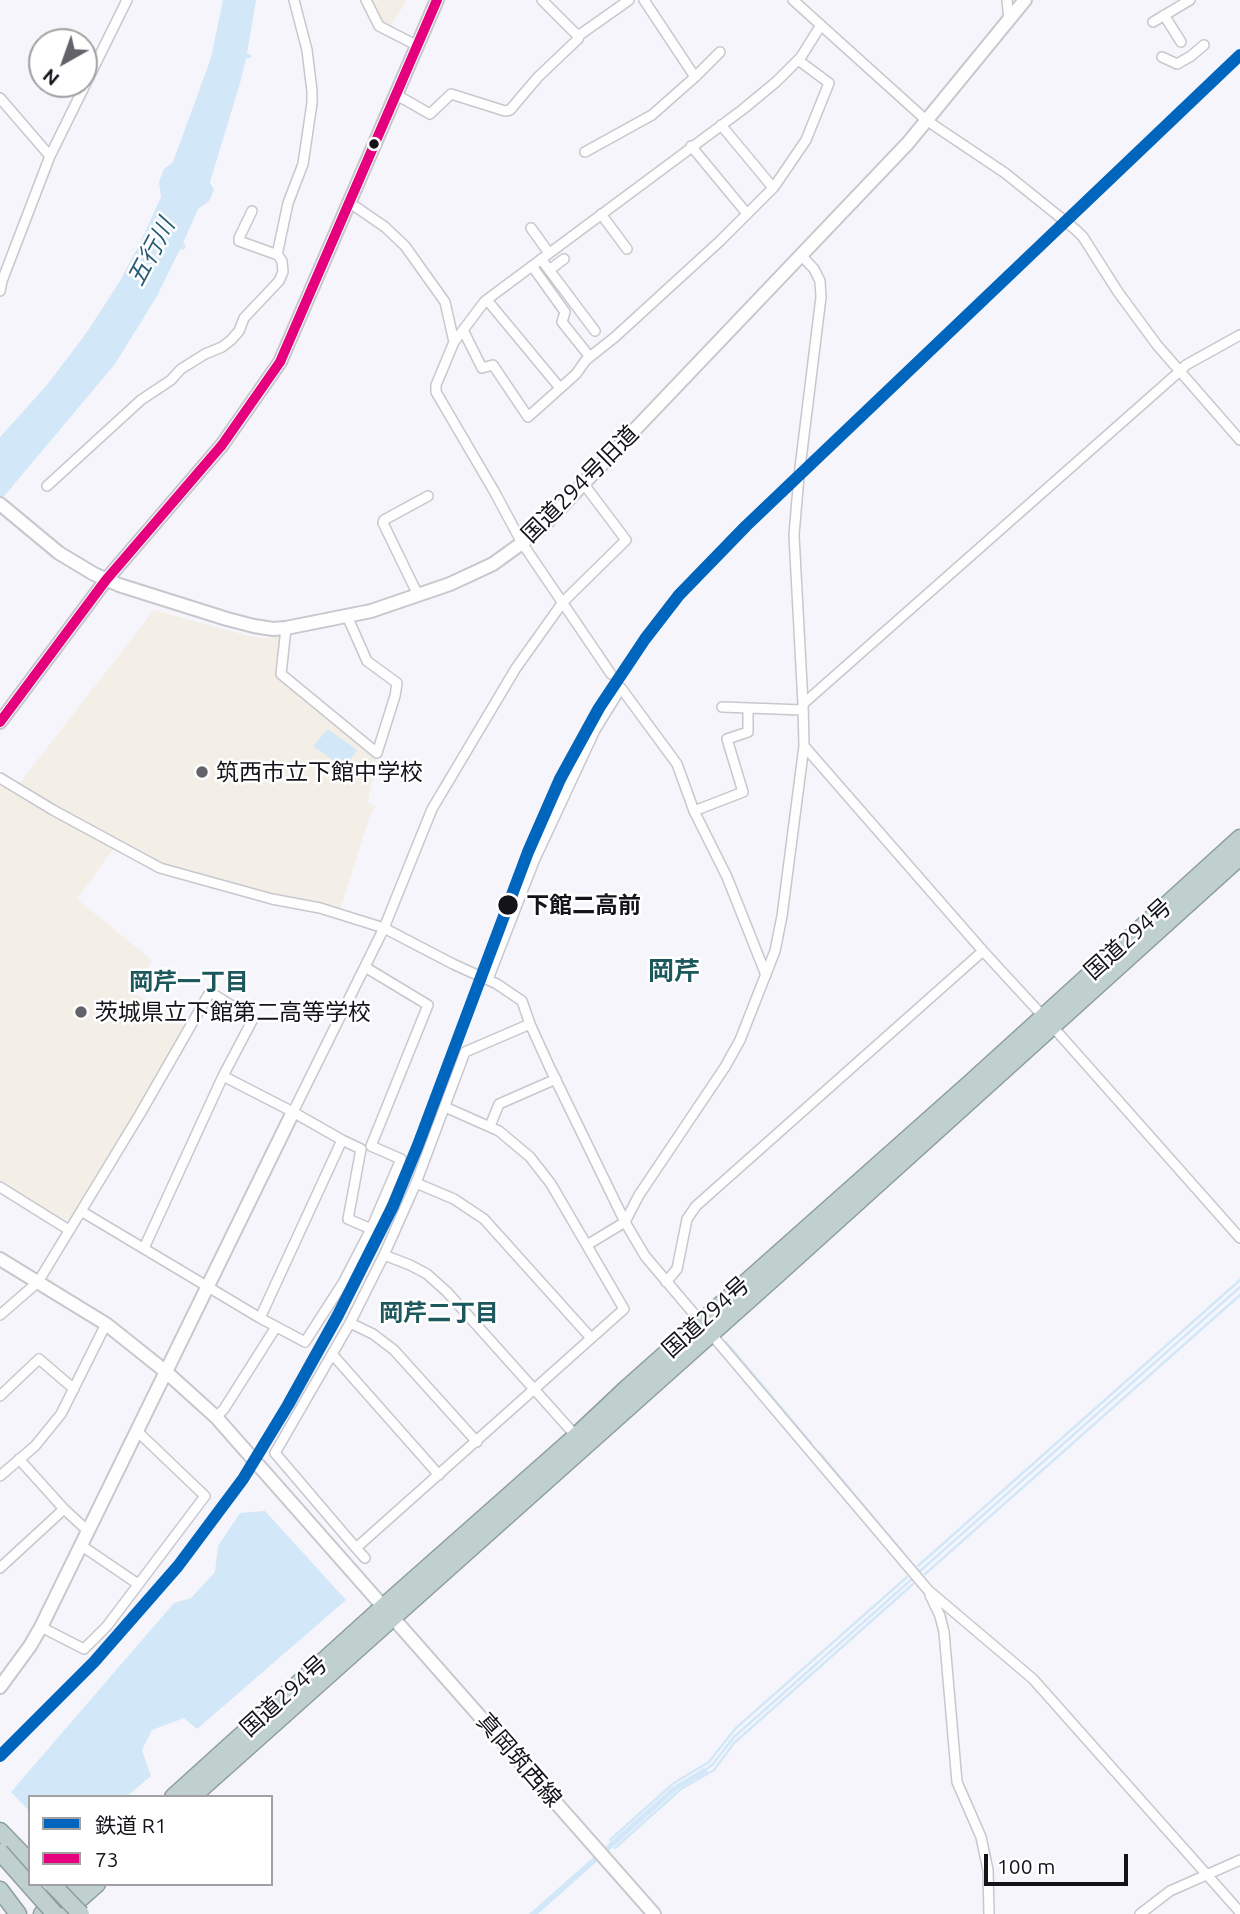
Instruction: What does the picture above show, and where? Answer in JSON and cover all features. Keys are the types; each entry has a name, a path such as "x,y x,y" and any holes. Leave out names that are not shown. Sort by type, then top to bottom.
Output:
{"highway":[{"name":"国道294号","path":"1048,1021 1240,838"},
{"name":"国道294号","path":"175,1795 389,1612 1048,1021 1240,858"},
{"name":"国道294号","path":"194,1795 576,1436 706,1327"},
{"path":"0,1832 28,1860"},
{"path":"0,1852 28,1884"},
{"path":"30,1886 55,1914"},
{"path":"54,1886 82,1914"},
{"path":"42,1914 73,1886"},
{"path":"63,1914 95,1886"},
{"path":"0,1890 18,1914"}],"street":[{"path":"1,284 50,156 127,0"},
{"path":"277,255 288,203 303,164 312,103 307,50 294,0"},
{"path":"366,0 379,26 416,45"},
{"path":"0,722 106,580 222,445 280,362 437,0"},
{"path":"542,0 578,36 580,34"},
{"path":"402,98 430,114 451,94 505,111 510,110 580,34 629,0"},
{"path":"644,0 695,77"},
{"path":"793,0 926,120 1005,173 1076,230 1149,334 1240,440"},
{"path":"1007,0 1009,20"},
{"name":"国道294号旧道","path":"0,504 69,559 106,580 254,626 286,628 371,611 450,584 493,564 543,526 908,143 1025,0"},
{"path":"1153,22 1190,0"},
{"path":"1164,15 1181,42"},
{"path":"611,674 522,543 436,392 436,384 454,342 487,300 776,82 798,60 821,25"},
{"path":"1162,57 1177,64 1204,46"},
{"path":"584,152 652,115 720,52"},
{"path":"463,330 482,368 493,365 528,417 576,374 590,357 711,250 774,187 806,140 829,83 798,60"},
{"path":"0,98 50,156"},
{"path":"721,125 770,184"},
{"path":"691,146 744,210"},
{"path":"356,207 385,227 413,257 445,302 454,342"},
{"path":"47,486 141,400 171,380 181,369 231,341 244,318 279,281 283,272 282,261 277,255 239,241 252,211"},
{"path":"601,215 627,248"},
{"path":"531,228 549,270 595,331"},
{"path":"586,1245 625,1222 639,1195 725,1067 740,1041 775,950 782,916 804,746 794,535 821,297 820,281 814,269 801,255"},
{"path":"549,270 564,259"},
{"path":"532,266 565,312 562,323 590,357"},
{"path":"487,300 559,388"},
{"path":"722,707 803,707 1180,371 1240,335"},
{"path":"0,1687 41,1627 89,1532 165,1371 384,928 432,808 516,668 563,602 626,540 583,483"},
{"path":"418,595 383,523 428,496"},
{"path":"286,628 281,674 377,752 397,683 367,660 347,616"},
{"path":"488,979 534,861 595,730 621,688 677,764 694,811 727,877 766,975"},
{"path":"694,811 743,792 727,739 748,732 748,708"},
{"path":"804,746 1240,1238"},
{"path":"0,778 160,868 272,899 320,908 384,928 488,979 522,1001 556,1079 625,1222 645,1256 928,1590 1033,1679 1240,1912"},
{"path":"666,1282 677,1269 687,1219 696,1206 983,951"},
{"path":"365,967 428,1005 366,1148 348,1219 371,1229"},
{"path":"0,1315 38,1282 210,992 253,1018 223,1076 144,1248"},
{"path":"365,1558 275,1453 350,1323 384,1255 416,1183 465,1052 530,1024"},
{"path":"81,1211 305,1342 342,1283 371,1229 401,1159 342,1140 223,1076"},
{"path":"490,1126 499,1104 556,1079"},
{"path":"356,1548 624,1308 542,1170 512,1141 490,1126 445,1107"},
{"path":"260,1318 342,1140"},
{"path":"416,1183 454,1199 484,1219 592,1338"},
{"path":"0,1187 69,1230"},
{"path":"384,1255 410,1265 437,1283 576,1436"},
{"name":"真岡筑西線","path":"0,1259 106,1324 165,1371 216,1417 654,1914"},
{"path":"350,1323 373,1334 394,1350 477,1441"},
{"path":"0,1476 35,1446 61,1414 106,1324"},
{"path":"216,1417 224,1409 276,1327"},
{"path":"332,1354 439,1475"},
{"path":"0,1396 39,1360 74,1389"},
{"path":"41,1627 84,1649 107,1626 205,1496 137,1431"},
{"path":"19,1459 64,1509 89,1532"},
{"path":"0,1568 64,1509"},
{"path":"82,1546 138,1584"},
{"path":"928,1590 940,1615 944,1632 957,1782 981,1837 988,1870 989,1914"},
{"path":"1140,1914 1170,1891 1240,1860"}],"shaded area":[{"path":"369,0 407,0 389,29 380,23"},
{"name":"筑西市立下館中学校","path":"154,610 249,636 280,636 276,673 377,760 368,802 376,807 371,812 341,907 343,911 162,865 19,784"},
{"name":"茨城県立下館第二高等学校","path":"0,782 114,848 77,899 152,960 132,991 193,1032 72,1219 65,1221 0,1181"}],"water":[{"name":"五行川","path":"223,0 256,0 247,53 251,58 246,58 210,182 214,190 209,201 198,209 183,243 186,246 184,250 180,249 157,296 115,364 0,501 0,437 47,385 87,332 120,281 140,243 161,197 159,182 164,169 173,162 211,58"},
{"path":"328,729 357,750 344,768 313,746"},
{"path":"265,1511 346,1600 197,1729 184,1718 152,1730 142,1750 151,1776 128,1795 28,1795 28,1810 11,1792 174,1603 191,1598 215,1572 218,1546 240,1513"},
{"path":"704,1768 708,1772 678,1789 538,1914 529,1914 674,1786"}],"waterway":[{"path":"918,1566 1240,1280"},
{"path":"819,1452 919,1572 1240,1287"},
{"path":"925,1574 1240,1295"},
{"path":"726,1342 811,1443"},
{"path":"610,1840 674,1783 709,1762 735,1729 907,1577"},
{"path":"704,1771 713,1764 734,1737 911,1580"},
{"path":"615,1848 681,1789 714,1770 734,1743 913,1584"}],"rail line":[{"name":"R1","path":"0,1756 94,1662 178,1566 243,1479 288,1405 338,1315 393,1206 528,852 560,779 599,708 645,639 679,595 746,526 1240,55"}],"transit line":[{"name":"73","path":"0,722 106,580 222,445 280,362 437,0"}],"place":[{"name":"筑西市立下館中学校","path":"202,772"},
{"name":"下館二高前","path":"508,905"},
{"name":"茨城県立下館第二高等学校","path":"81,1012"}],"district":[{"name":"岡芹","path":"674,971"},
{"name":"岡芹一丁目","path":"189,982"},
{"name":"岡芹二丁目","path":"439,1313"}]}
